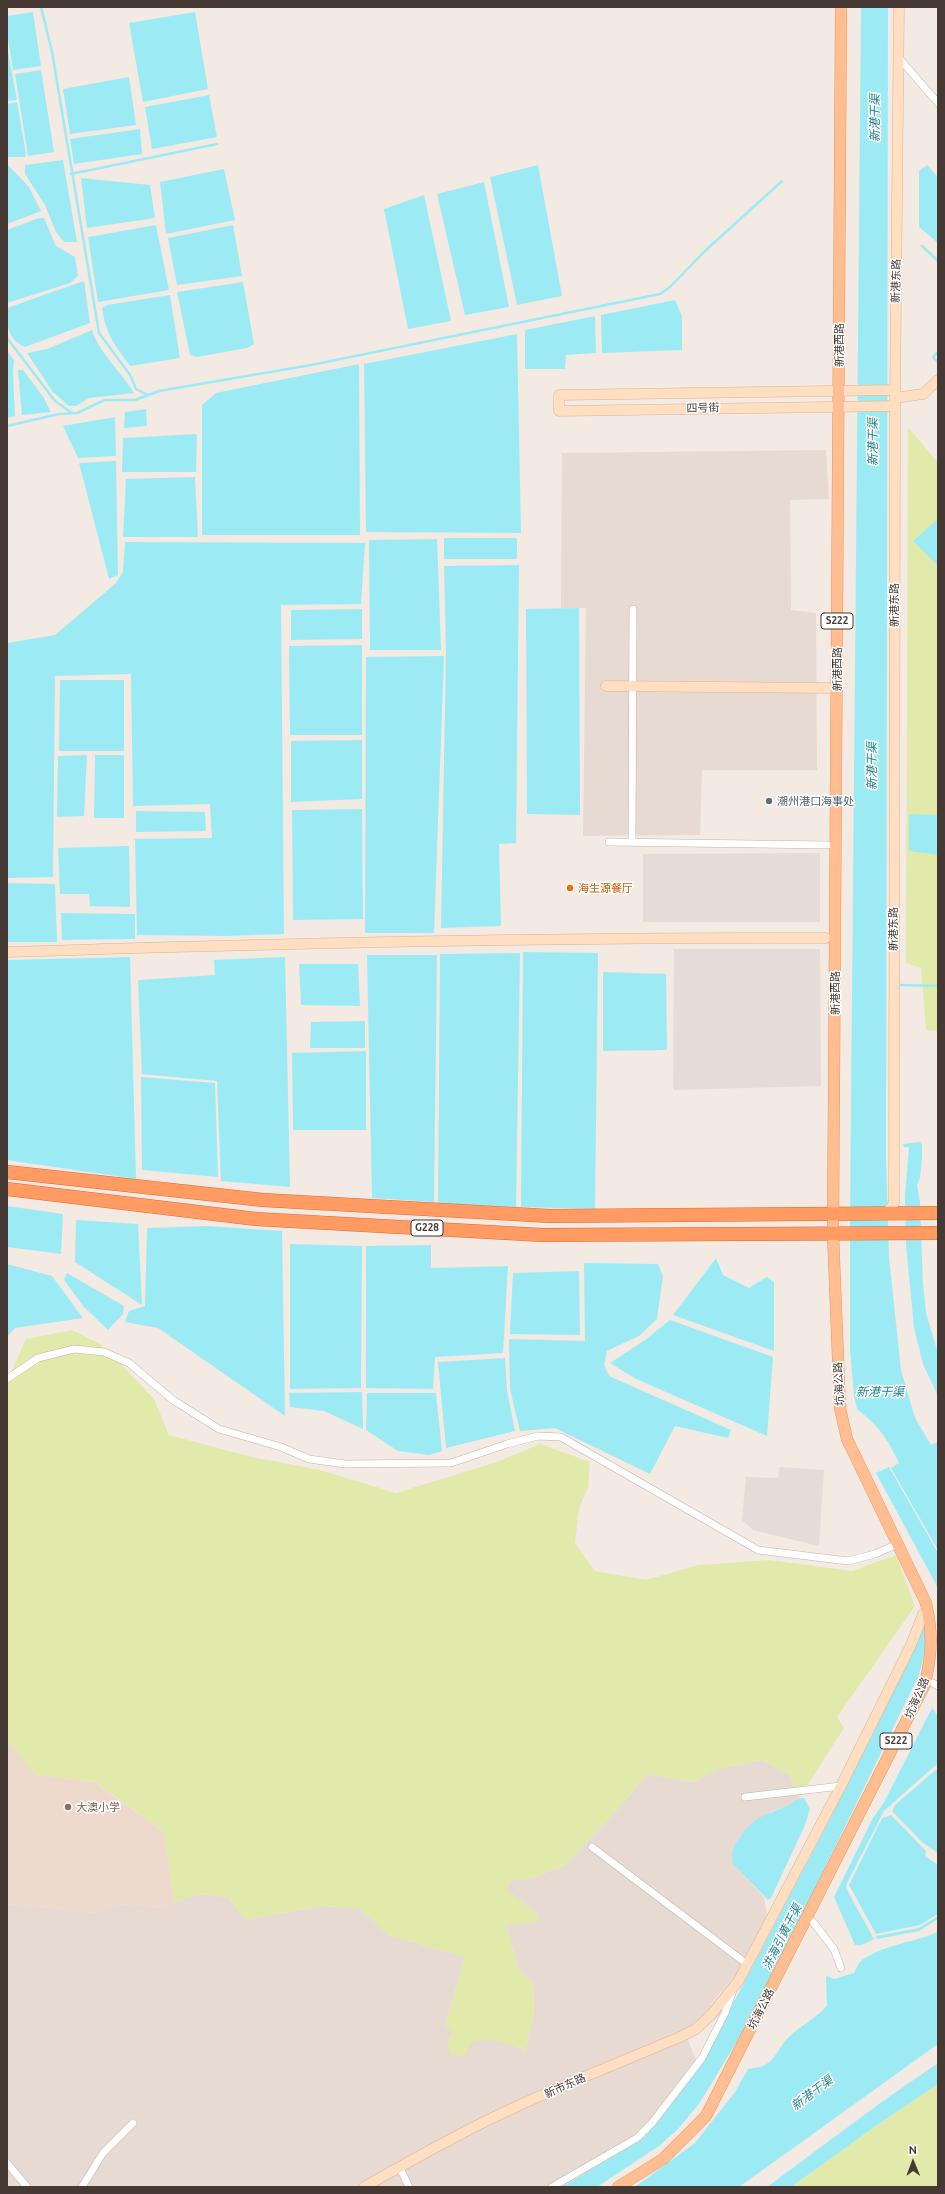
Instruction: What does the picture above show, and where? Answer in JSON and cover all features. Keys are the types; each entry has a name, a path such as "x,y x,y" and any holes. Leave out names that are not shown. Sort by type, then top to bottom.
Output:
{"highway":[{"name":"G228","path":"7,1172 263,1200 550,1216 838,1215 894,1210"},
{"path":"21,1191 23,1174"},
{"name":"G228","path":"7,1189 256,1219 542,1235 900,1234 938,1232"},
{"path":"894,1210 923,1214 938,1213"}],"main road":[{"name":"新港西路","path":"833,1234 838,1215 841,7"},
{"name":"坑海公路","path":"618,2187 663,2159 706,2116 925,1684 931,1656 932,1629 926,1603 847,1439 840,1408 833,1234"}],"street":[{"name":"新港东路","path":"894,1210 895,398 899,7"},
{"path":"899,58 938,103"},
{"path":"895,398 924,394 938,380"},
{"name":"四号街","path":"846,390 895,398 847,406 559,411 559,395 846,390"},
{"path":"632,842 633,610"},
{"path":"606,686 829,688"},
{"path":"609,842 828,845"},
{"path":"7,952 425,941 644,938 826,938"},
{"path":"7,1378 38,1358 74,1349 104,1352 129,1363 173,1400 219,1429 281,1447 309,1459 345,1464 451,1463 507,1444 538,1436 561,1437 758,1550 848,1561 875,1554 893,1546"},
{"name":"新市东路","path":"364,2187 400,2166 487,2120 680,2037 696,2029 706,2020 733,1990 747,1964 841,1786 911,1645 923,1614"},
{"path":"745,1797 841,1786"},
{"path":"592,1847 747,1964"},
{"path":"813,1922 834,1949 841,1968"},
{"path":"552,2187 637,2138 652,2122 702,2058 725,2013 733,1990"},
{"path":"82,2187 103,2153 133,2123"},
{"path":"7,2163 26,2187"},
{"path":"400,2166 410,2187"}],"shaded area":[{"path":"826,450 829,499 790,500 791,610 816,613 817,770 702,770 700,835 583,836 586,608 561,608 562,453"},
{"path":"820,853 820,922 643,922 643,854"},
{"path":"674,949 820,949 821,1086 673,1090"},
{"path":"780,1467 824,1470 819,1546 753,1530 742,1520 746,1477 778,1478"},
{"name":"大澳小学","path":"7,1740 36,1775 94,1782 164,1832 174,1903 164,1907 118,1904 92,1913 53,1907 7,1904"},
{"path":"762,1760 790,1775 799,1798 789,1805 770,1812 733,1864 764,1897 767,1915 743,1966 710,2005 720,2014 688,2040 699,2068 645,2137 562,2187 7,2187 7,1904 53,1907 92,1913 118,1904 164,1907 197,1894 228,1897 245,1920 319,1906 360,1908 388,1935 465,1957 445,2025 454,2032 448,2041 471,2042 485,2038 505,2041 525,2052 534,2012 533,1985 519,1970 506,1925 537,1922 538,1915 506,1889 512,1880 530,1879 565,1865 617,1810 647,1774 693,1782 718,1769"}],"green space":[{"path":"908,427 938,463 938,1031 926,1030 921,968 906,963"},
{"path":"72,1330 102,1345 154,1399 169,1435 252,1457 320,1470 396,1493 497,1462 540,1444 590,1462 588,1488 579,1508 575,1543 595,1571 646,1580 699,1565 769,1560 852,1571 896,1555 915,1606 837,1717 844,1728 799,1798 790,1775 762,1760 718,1769 693,1782 647,1774 617,1810 565,1865 530,1879 512,1880 506,1889 538,1915 538,1922 506,1925 519,1970 533,1985 534,2012 525,2052 500,2041 486,2040 471,2042 464,2056 449,2055 448,2041 454,2032 445,2025 465,1957 388,1935 360,1908 319,1906 245,1920 228,1897 197,1894 174,1903 164,1832 95,1782 36,1775 7,1740 7,1381 26,1339"},
{"path":"938,2084 938,2187 791,2187 873,2128"}],"water":[{"name":"新港干渠","path":"861,7 888,7 886,1159 889,1258 901,1370 915,1418 931,1445 938,1442 938,1550 891,1468 899,1463 890,1446 877,1427 857,1409 854,1396 850,1350"},
{"path":"33,12 41,66 13,70 7,33 7,16"},
{"path":"195,12 208,89 143,102 129,23"},
{"path":"7,46 17,100 7,101"},
{"path":"41,70 54,152 28,156 15,74"},
{"path":"129,77 136,125 70,134 63,89"},
{"path":"209,95 217,137 152,149 145,107"},
{"path":"17,102 26,154 25,157 7,157 7,104"},
{"path":"140,129 142,154 74,164 70,139"},
{"path":"63,160 77,242 64,242 56,232 45,205 25,174 25,165"},
{"path":"538,165 562,296 517,305 490,177"},
{"path":"927,165 938,177 938,243 919,227 919,171"},
{"path":"7,166 9,166 29,187 41,211 7,224"},
{"path":"224,169 235,220 166,234 160,182"},
{"path":"81,178 150,185 155,218 87,228"},
{"path":"484,182 509,307 465,315 437,194"},
{"path":"424,195 451,321 408,329 384,209"},
{"path":"39,218 44,218 56,246 75,257 78,276 70,283 7,303 7,230"},
{"path":"156,225 169,290 98,302 88,237"},
{"path":"233,225 242,276 177,285 168,238"},
{"path":"84,281 90,323 25,347 19,344 11,336 7,321 7,308"},
{"path":"243,282 254,344 247,348 197,357 190,355 177,292"},
{"path":"170,295 180,358 130,366 108,332 103,317 102,308 107,305"},
{"path":"675,300 682,316 682,350 602,353 601,315"},
{"path":"595,316 596,353 566,355 565,369 525,369 525,330"},
{"path":"92,330 99,346 134,393 89,398 76,406 69,406 53,392 27,353 47,349"},
{"path":"517,334 521,533 366,532 364,364"},
{"path":"7,351 14,360 13,373 15,416 7,418"},
{"path":"359,364 360,535 202,535 202,405 216,393"},
{"path":"18,370 23,370 44,398 51,412 22,415"},
{"path":"146,409 147,426 124,428 125,412"},
{"path":"115,417 116,456 78,458 63,426"},
{"path":"197,434 196,472 122,472 123,438"},
{"path":"116,461 118,575 109,579 79,463"},
{"path":"195,477 198,537 123,537 126,479"},
{"path":"938,519 938,566 913,541"},
{"path":"444,538 517,538 517,559 444,559"},
{"path":"437,539 441,650 370,650 369,540"},
{"path":"125,542 365,543 361,604 281,605 284,934 226,936 137,935 135,839 212,838 210,804 133,806 131,674 55,676 53,877 7,878 7,643 55,635 115,584 123,572"},
{"path":"519,565 516,843 499,844 501,926 441,928 446,651 444,566"},
{"path":"579,608 580,815 527,814 526,609"},
{"path":"362,609 362,639 291,640 291,610"},
{"path":"362,645 362,735 290,735 289,646"},
{"path":"444,656 434,933 365,933 366,657"},
{"path":"60,680 124,680 124,751 59,751"},
{"path":"362,740 362,799 291,802 291,741"},
{"path":"87,755 84,816 57,817 58,756"},
{"path":"95,755 124,755 124,818 94,818"},
{"path":"362,809 363,919 293,920 292,810"},
{"path":"136,811 205,812 206,831 136,832"},
{"path":"909,814 938,815 938,855 909,851"},
{"path":"129,846 130,907 90,906 89,894 60,894 58,848"},
{"path":"7,883 55,884 57,942 7,942"},
{"path":"61,913 135,914 135,939 62,940"},
{"path":"523,952 598,953 595,1209 521,1207"},
{"path":"520,953 516,1207 438,1203 440,954"},
{"path":"367,955 437,955 434,1202 372,1198"},
{"path":"130,957 136,1179 7,1160 7,960"},
{"path":"285,957 290,1187 221,1181 217,1081 142,1074 138,980 215,975 214,960"},
{"path":"299,964 358,964 360,1006 301,1005"},
{"path":"603,972 666,974 667,1050 603,1051"},
{"path":"365,1021 365,1048 310,1048 311,1022"},
{"path":"366,1051 366,1130 293,1130 292,1053"},
{"path":"141,1077 215,1083 218,1177 142,1170"},
{"path":"920,1142 922,1145 922,1158 920,1178 917,1185 920,1202 923,1284 926,1313 938,1353 938,1396 923,1364 914,1328 906,1245 905,1196 909,1147 904,1147 903,1144"},
{"path":"7,1206 63,1214 61,1254 7,1247"},
{"path":"76,1220 138,1224 142,1305 75,1262"},
{"path":"208,1226 282,1231 285,1416 158,1328 125,1322 129,1311 145,1306 147,1228"},
{"path":"290,1244 362,1246 361,1388 290,1389"},
{"path":"431,1245 431,1268 508,1266 503,1353 435,1357 433,1389 366,1388 366,1246"},
{"path":"716,1258 723,1275 749,1288 767,1277 774,1282 774,1351 673,1315"},
{"path":"584,1263 658,1264 663,1276 657,1319 639,1336 607,1351 604,1365 609,1376 731,1430 728,1438 675,1426 650,1474 555,1428 520,1431 510,1389 509,1339 585,1341"},
{"path":"7,1264 52,1276 83,1318 15,1328 7,1337"},
{"path":"579,1271 580,1335 510,1334 513,1273"},
{"path":"67,1273 124,1306 123,1314 108,1330 84,1307 64,1280"},
{"path":"670,1320 773,1357 767,1436 636,1379 610,1363 645,1340"},
{"path":"505,1358 507,1391 515,1431 446,1448 438,1362"},
{"path":"362,1392 363,1429 324,1411 290,1407 289,1393"},
{"path":"367,1393 436,1393 442,1451 429,1455 398,1451 366,1430"},
{"path":"889,1467 938,1553 938,1588 876,1473"},
{"name":"汫海引黄干渠","path":"924,1625 926,1644 919,1675 753,2015 699,2104 678,2129 659,2146 597,2187 562,2187 645,2137 699,2068 829,1821 910,1659"},
{"path":"932,1708 938,1716 938,1763 884,1811 847,1883 846,1888 874,1939 862,1945 855,1945 834,1897 873,1818 883,1804"},
{"path":"938,1768 938,1853 922,1842 892,1811 895,1805"},
{"path":"799,1798 804,1798 810,1809 805,1825 771,1898 768,1900 733,1864 732,1855 734,1846 746,1829 758,1818 789,1805"},
{"path":"891,1815 926,1851 925,1856 938,1865 938,1914 920,1925 876,1934 849,1885 882,1818"},
{"path":"938,1916 938,1919 919,1931 877,1939 876,1936 919,1928"},
{"name":"新港干渠","path":"938,1932 938,2044 739,2187 635,2187 695,2143 735,2092 748,2069 765,2065 774,2057 790,2036 827,2006 826,1976 834,1979 854,1973 861,1961 880,1950"},
{"path":"938,2063 938,2084 873,2128 791,2187 767,2187 883,2101"}],"waterway":[{"path":"41,7 52,52 99,333 130,375 136,389 148,395"},
{"path":"71,174 217,144"},
{"path":"7,426 59,414 77,413 105,400 135,400 159,391 311,365 660,294 670,287 705,251 782,181"},
{"path":"922,246 938,261"},
{"path":"7,338 55,401 72,413"},
{"path":"938,352 933,357 938,363"},
{"path":"901,985 938,986"}],"place":[{"name":"潮州港口海事处","path":"769,801"},
{"name":"海生源餐厅","path":"570,888"},
{"name":"大澳小学","path":"68,1807"}]}
